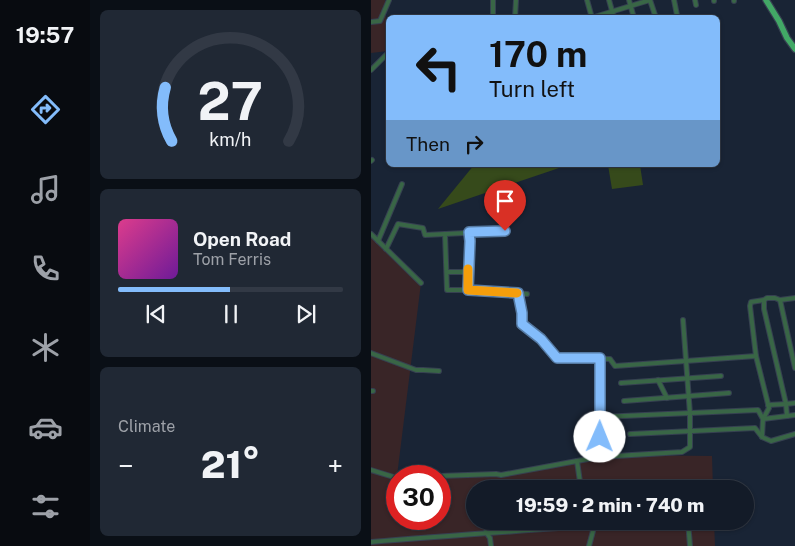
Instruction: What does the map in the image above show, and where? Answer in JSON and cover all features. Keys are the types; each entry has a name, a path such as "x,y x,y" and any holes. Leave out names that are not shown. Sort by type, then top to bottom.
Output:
{"main road":[{"path":"766,0 795,49"}],"street":[{"path":"371,22 380,20 389,0"},
{"path":"493,0 493,15"},
{"path":"515,15 516,0"},
{"path":"587,0 591,15"},
{"path":"609,0 613,15"},
{"path":"629,0 633,15"},
{"path":"599,15 650,0 654,15"},
{"path":"674,0 677,15"},
{"path":"371,70 386,55"},
{"path":"378,241 402,184"},
{"path":"386,249 398,224 423,228 425,235 505,231"},
{"path":"468,290 469,232"},
{"path":"371,234 421,283"},
{"path":"445,234 447,290 527,294"},
{"path":"447,272 468,272"},
{"path":"518,293 522,324 541,339 557,358 610,359 615,366 756,356"},
{"path":"762,437 763,419 769,408 756,356 751,302 767,298 780,300 795,297"},
{"path":"764,300 764,308 786,404 787,416"},
{"path":"780,300 795,368"},
{"path":"451,476 501,475 599,457 682,452 690,447 691,414 683,320"},
{"path":"371,353 417,370 439,371"},
{"path":"599,457 600,358"},
{"path":"621,383 721,376"},
{"path":"658,380 667,398"},
{"path":"624,401 729,393"},
{"path":"768,405 795,403"},
{"path":"600,418 758,410 763,419"},
{"path":"763,419 795,415"},
{"path":"630,434 755,428 762,437 771,441 795,434"},
{"path":"577,461 580,480"},
{"path":"371,470 386,475"},
{"path":"371,542 523,530"},
{"path":"589,546 593,530"},
{"path":"688,530 690,546"},
{"path":"486,532 490,538 491,546"}],"shaded area":[{"path":"371,0 385,0 386,51 371,53"},
{"path":"371,234 421,283 398,465 386,465 386,530 451,530 451,476 501,475 622,455 712,456 713,480 466,480 466,530 714,530 715,546 371,546"}],"green space":[{"path":"472,167 562,167 438,209"},
{"path":"608,167 640,167 643,185 612,189"}],"slow traffic":[{"path":"468,269 468,290 517,293"}],"route":[{"path":"505,231 469,232 468,290 518,293 522,324 541,339 557,358 600,358 600,437"}]}
